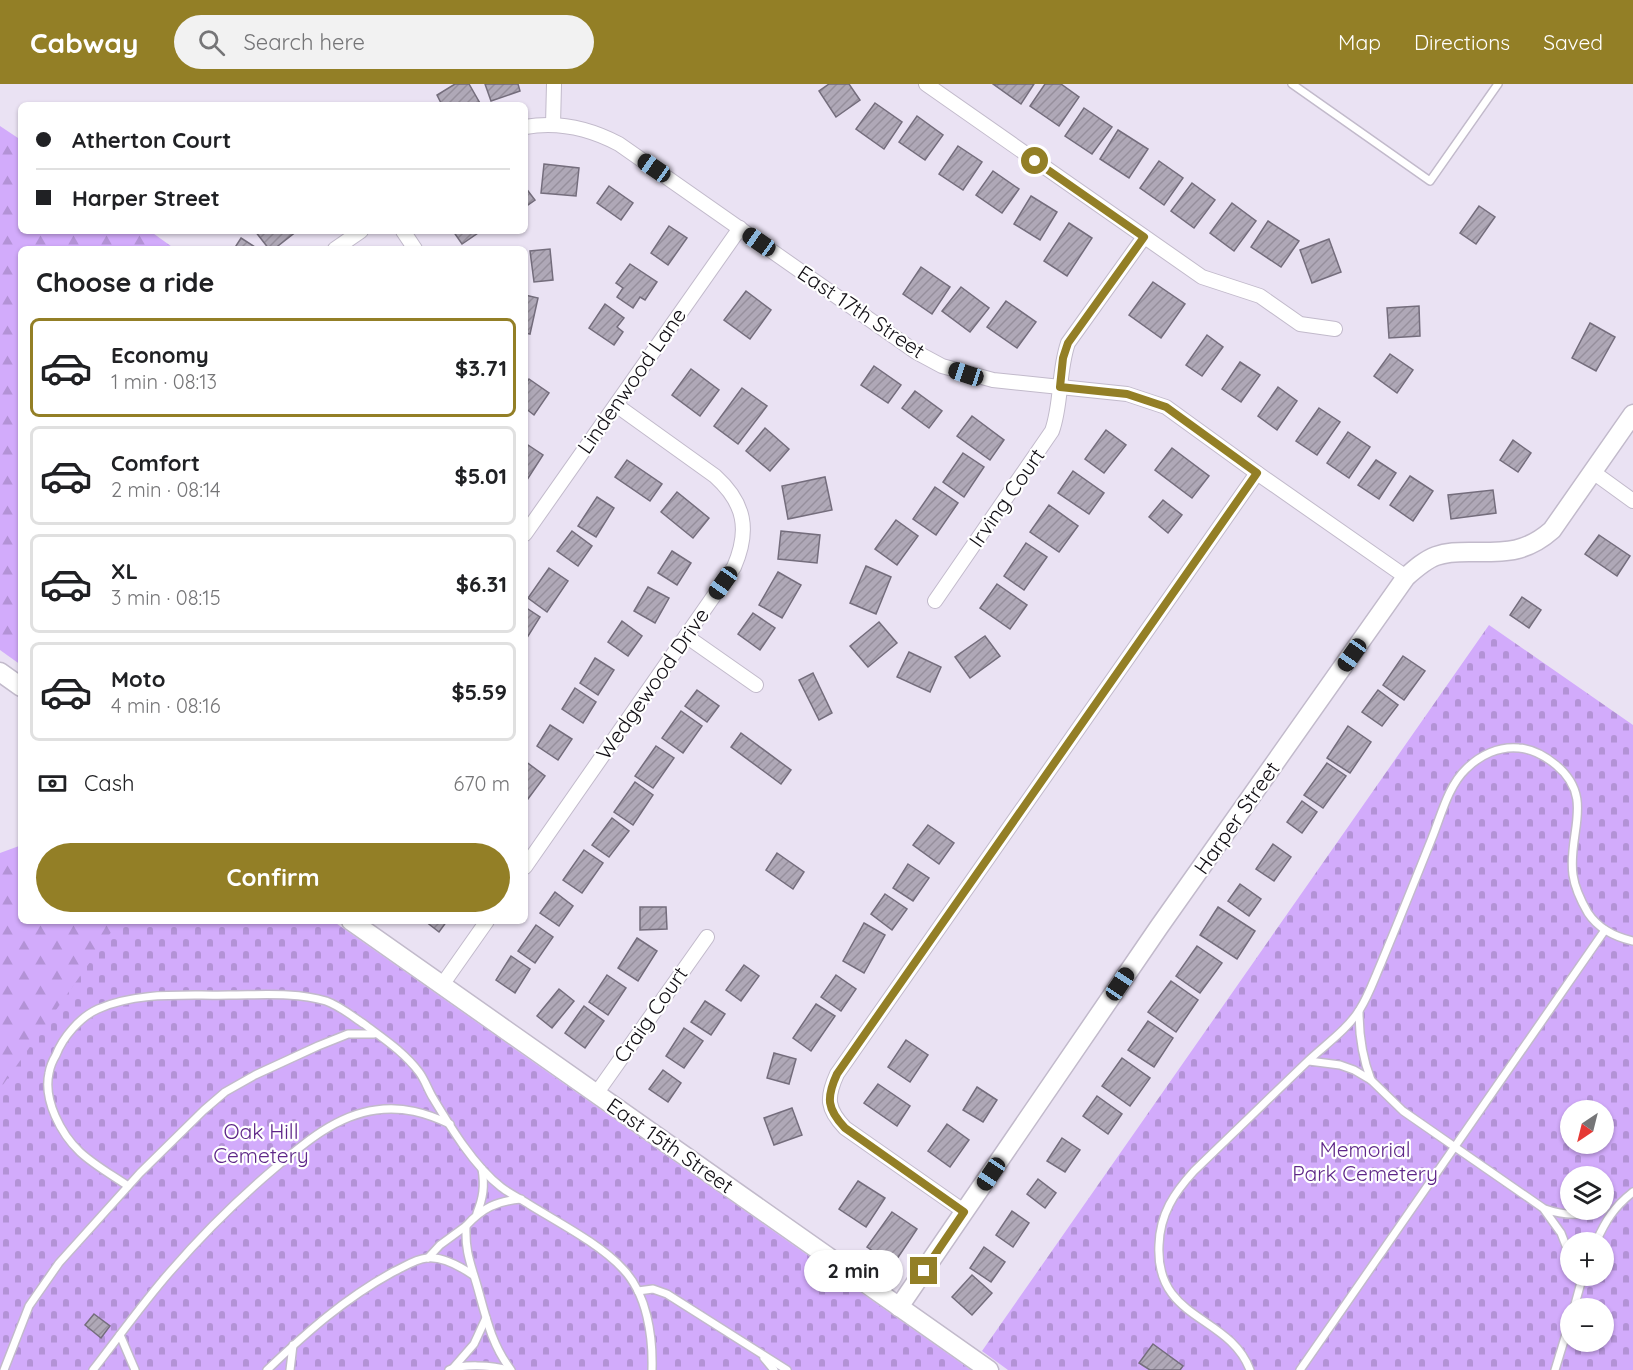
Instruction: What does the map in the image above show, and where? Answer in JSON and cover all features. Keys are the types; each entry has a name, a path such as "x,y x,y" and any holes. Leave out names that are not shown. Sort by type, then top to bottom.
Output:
{"street":[{"path":"554,84 554,124"},
{"path":"926,84 1202,278 1260,296 1300,324 1335,329"},
{"name":"East 17th Street","path":"528,127 554,124 573,126 619,144 916,352 942,366 993,380 1127,394 1166,407 1406,578"},
{"name":"Lindenwood Lane","path":"528,530 740,228"},
{"path":"339,246 357,234"},
{"name":"Irving Court","path":"935,601 1048,438 1056,419 1063,358 1068,343 1144,237"},
{"name":"Wedgewood Drive","path":"528,863 735,567 741,551 744,531 742,515 728,487 616,405"},
{"name":"Harper Street","path":"899,1307 1160,927 1406,578 1417,567 1436,556 1454,552 1507,552 1524,548 1540,540 1552,530 1633,414"},
{"path":"1593,472 1633,501"},
{"path":"964,1212 845,1128 836,1118 829,1104 831,1088 844,1064 1257,473"},
{"path":"686,636 756,685"},
{"name":"East 15th Street","path":"355,924 989,1370"},
{"path":"442,985 485,924"},
{"name":"Craig Court","path":"596,1094 707,937"}],"lane":[{"path":"1292,84 1430,181 1498,84"},
{"path":"1250,1370 1246,1359 1236,1346 1185,1308 1171,1293 1160,1274 1159,1237 1168,1206 1183,1184 1359,1011 1377,974 1455,784 1464,770 1477,759 1491,752 1520,748 1547,758 1567,777 1578,802 1573,857 1573,874 1577,892 1592,919 1605,930 1633,941"},
{"path":"1300,1370 1605,930"},
{"path":"128,1186 79,1151 59,1124 49,1098 48,1074 58,1049 69,1033 97,1009 124,1001 160,996 269,995 302,997 327,1002 344,1010 397,1048 411,1062 421,1075 432,1097 482,1169 501,1187 607,1254 624,1270 638,1291 646,1314 652,1370"},
{"path":"1359,1011 1361,1052 1371,1080"},
{"path":"4,1370 20,1326 41,1286 128,1186 204,1110 225,1092 255,1075 318,1046 348,1034 377,1034"},
{"path":"1308,1061 1340,1065 1371,1080 1403,1111 1543,1208 1560,1214"},
{"path":"93,1370 167,1275 206,1234 261,1180 324,1130 350,1117 375,1110 398,1108 425,1113 450,1124"},
{"path":"477,1214 483,1197 482,1169"},
{"path":"1600,1232 1616,1205 1633,1192"},
{"path":"267,1370 322,1318 366,1287 414,1262 428,1258 477,1214 491,1205 504,1200 521,1199"},
{"path":"1543,1208 1561,1232"},
{"path":"466,1226 468,1262 492,1337 509,1370"},
{"path":"428,1258 459,1266 473,1275"},
{"path":"1576,1298 1578,1286"},
{"path":"638,1291 653,1289 667,1294 787,1370"},
{"path":"451,1368 474,1344 486,1318"},
{"path":"120,1335 135,1370"},
{"path":"290,1370 293,1345"},
{"path":"756,1350 774,1370"},
{"path":"1555,1370 1561,1352"},
{"path":"451,1368 492,1367 509,1370"}],"green space":[{"path":"0,126 18,138 18,234 154,234 171,246 18,246 18,663 0,650"},
{"name":"Memorial Park Cemetery","path":"1489,625 1633,725 1633,1370 1008,1370 982,1351"},
{"path":"18,846 18,924 137,924 0,1123 0,853"},
{"name":"Oak Hill Cemetery","path":"117,924 337,924 971,1370 0,1370 0,1089"}],"building":[{"path":"455,84 469,84 479,102 440,102 437,95"},
{"path":"485,84 518,84 520,91 491,101"},
{"path":"829,84 849,84 860,100 836,117 819,91"},
{"path":"993,84 1034,84 1021,104"},
{"path":"1045,84 1061,84 1079,97 1059,126 1030,106"},
{"path":"875,103 902,122 884,149 856,129"},
{"path":"1084,108 1112,127 1092,154 1065,136"},
{"path":"917,116 943,135 925,160 899,142"},
{"path":"1118,130 1148,149 1129,178 1100,159"},
{"path":"958,146 982,162 963,190 939,174"},
{"path":"1159,161 1183,178 1164,205 1140,188"},
{"path":"544,164 579,168 576,196 541,193"},
{"path":"993,171 1019,189 1002,213 976,195"},
{"path":"1192,183 1215,200 1194,228 1171,211"},
{"path":"609,186 633,203 621,220 597,203"},
{"path":"528,191 535,200 528,205"},
{"path":"1031,196 1057,212 1040,240 1014,224"},
{"path":"1232,203 1256,221 1234,251 1210,233"},
{"path":"1479,206 1495,217 1476,244 1460,233"},
{"path":"1268,221 1299,241 1281,267 1251,247"},
{"path":"1069,223 1092,238 1067,276 1044,261"},
{"path":"669,226 687,238 668,265 651,253"},
{"path":"257,234 293,234 278,246 267,246"},
{"path":"455,234 477,234 462,244"},
{"path":"241,238 253,246 236,246"},
{"path":"1329,239 1341,272 1312,283 1300,250"},
{"path":"550,249 553,280 534,282 530,251"},
{"path":"630,264 657,282 645,300 640,297 633,308 617,297 623,288 616,283"},
{"path":"921,267 950,287 932,314 903,294"},
{"path":"1153,282 1185,304 1161,338 1129,315"},
{"path":"961,287 989,308 970,332 942,311"},
{"path":"746,291 771,310 750,339 724,320"},
{"path":"528,296 538,298 530,334 528,334"},
{"path":"1006,301 1036,322 1017,348 987,327"},
{"path":"605,304 624,318 617,327 623,332 614,345 589,328"},
{"path":"1419,306 1420,336 1389,338 1387,308"},
{"path":"1590,323 1615,337 1596,371 1572,358"},
{"path":"1207,335 1223,347 1202,376 1186,365"},
{"path":"1390,354 1413,370 1397,393 1374,376"},
{"path":"1240,362 1260,375 1241,402 1222,389"},
{"path":"874,366 901,385 888,403 861,385"},
{"path":"691,369 719,390 700,416 672,395"},
{"path":"529,379 549,393 534,415 528,410"},
{"path":"1278,387 1297,401 1277,430 1258,416"},
{"path":"742,388 767,406 738,444 714,426"},
{"path":"915,391 942,411 929,428 902,408"},
{"path":"1319,408 1340,422 1317,455 1296,441"},
{"path":"972,416 1004,440 990,460 957,436"},
{"path":"765,428 789,449 770,471 746,451"},
{"path":"1106,430 1126,445 1104,473 1085,459"},
{"path":"1348,432 1370,447 1349,478 1327,463"},
{"path":"1513,440 1531,453 1518,472 1500,460"},
{"path":"528,445 543,455 528,478"},
{"path":"1172,448 1209,476 1192,498 1155,470"},
{"path":"963,453 984,467 964,497 943,482"},
{"path":"627,460 662,484 650,501 615,477"},
{"path":"1376,460 1396,473 1379,499 1358,485"},
{"path":"1073,471 1104,493 1089,514 1058,493"},
{"path":"1410,476 1433,491 1413,521 1390,505"},
{"path":"825,477 832,510 788,519 782,486"},
{"path":"935,487 958,503 936,535 913,519"},
{"path":"1493,490 1496,513 1451,519 1448,495"},
{"path":"677,492 709,518 693,538 661,512"},
{"path":"597,497 614,508 596,537 578,526"},
{"path":"1163,500 1182,515 1168,533 1149,517"},
{"path":"1049,505 1078,526 1059,552 1030,532"},
{"path":"896,520 918,536 897,565 875,549"},
{"path":"572,531 592,546 578,566 557,551"},
{"path":"781,531 820,535 817,563 778,559"},
{"path":"1599,535 1630,556 1617,576 1585,554"},
{"path":"1026,543 1047,557 1024,590 1004,576"},
{"path":"672,551 691,563 677,585 658,573"},
{"path":"866,566 891,577 876,614 850,603"},
{"path":"549,568 568,581 547,612 528,598"},
{"path":"778,572 801,585 782,618 759,605"},
{"path":"997,584 1027,605 1010,629 980,608"},
{"path":"648,587 669,598 655,623 634,611"},
{"path":"1522,597 1541,610 1529,628 1510,615"},
{"path":"528,609 540,617 528,636"},
{"path":"753,613 775,628 760,650 738,634"},
{"path":"622,621 642,636 628,656 608,642"},
{"path":"879,622 897,643 868,667 850,646"},
{"path":"985,636 1000,656 970,678 955,657"},
{"path":"909,652 941,667 930,692 897,677"},
{"path":"1403,656 1425,671 1404,700 1383,685"},
{"path":"595,658 614,670 598,695 580,683"},
{"path":"813,673 832,713 819,720 799,680"},
{"path":"575,688 596,702 583,723 562,709"},
{"path":"697,690 719,706 707,722 685,706"},
{"path":"1378,690 1398,705 1382,726 1362,712"},
{"path":"681,711 702,726 683,753 662,738"},
{"path":"550,725 572,739 558,760 537,746"},
{"path":"1348,726 1371,742 1350,773 1327,758"},
{"path":"741,733 791,770 781,784 731,747"},
{"path":"656,746 674,758 653,788 635,776"},
{"path":"528,763 545,776 528,799"},
{"path":"1327,763 1346,776 1323,808 1304,795"},
{"path":"635,782 653,795 633,825 614,812"},
{"path":"1302,801 1317,812 1302,833 1287,822"},
{"path":"612,818 629,831 609,857 592,845"},
{"path":"928,825 954,843 939,864 913,845"},
{"path":"1273,844 1291,857 1274,881 1256,869"},
{"path":"584,850 603,863 582,893 563,880"},
{"path":"777,853 804,872 793,889 766,870"},
{"path":"908,864 929,878 913,901 893,888"},
{"path":"1240,884 1261,899 1249,916 1228,901"},
{"path":"555,892 573,906 559,926 540,913"},
{"path":"885,894 907,909 892,930 871,914"},
{"path":"640,907 666,907 667,929 640,930"},
{"path":"1218,907 1255,931 1237,959 1200,935"},
{"path":"864,923 885,935 864,973 843,961"},
{"path":"429,924 445,924 439,932"},
{"path":"536,925 553,937 535,963 518,951"},
{"path":"637,938 657,951 638,981 618,968"},
{"path":"1197,946 1222,963 1200,993 1176,976"},
{"path":"511,956 530,969 515,993 496,980"},
{"path":"744,965 759,976 741,1001 726,990"},
{"path":"607,975 626,988 608,1015 589,1002"},
{"path":"836,975 856,989 841,1011 821,997"},
{"path":"1171,981 1198,1000 1176,1032 1148,1012"},
{"path":"559,989 574,1001 552,1028 537,1016"},
{"path":"705,1001 725,1014 711,1035 691,1022"},
{"path":"816,1004 835,1016 811,1051 793,1038"},
{"path":"584,1006 604,1021 585,1048 565,1033"},
{"path":"1148,1021 1173,1038 1154,1067 1128,1050"},
{"path":"684,1028 703,1041 684,1068 666,1056"},
{"path":"906,1040 928,1055 910,1082 888,1067"},
{"path":"774,1053 796,1059 789,1084 767,1078"},
{"path":"1122,1058 1150,1078 1130,1106 1102,1086"},
{"path":"663,1070 681,1083 668,1102 649,1089"},
{"path":"878,1084 910,1106 897,1126 864,1103"},
{"path":"977,1087 997,1100 983,1122 963,1110"},
{"path":"1097,1096 1122,1114 1108,1134 1083,1116"},
{"path":"792,1108 802,1135 774,1145 764,1118"},
{"path":"947,1124 969,1140 950,1167 928,1151"},
{"path":"1062,1138 1080,1150 1065,1172 1047,1161"},
{"path":"1038,1179 1056,1193 1045,1208 1027,1194"},
{"path":"858,1181 885,1198 866,1227 839,1209"},
{"path":"1012,1211 1029,1223 1013,1247 996,1235"},
{"path":"892,1212 917,1229 893,1265 867,1247"},
{"path":"984,1247 1005,1262 991,1282 970,1268"},
{"path":"972,1275 992,1293 972,1315 952,1297"},
{"path":"94,1314 110,1326 101,1338 85,1325"},
{"path":"1153,1344 1183,1366 1180,1370 1150,1370 1139,1363"}],"route":[{"path":"924,1271 964,1212 845,1128 836,1118 829,1104 831,1088 837,1074 1257,473 1166,407 1127,394 1060,387 1063,358 1068,343 1144,237 1035,161"}]}
